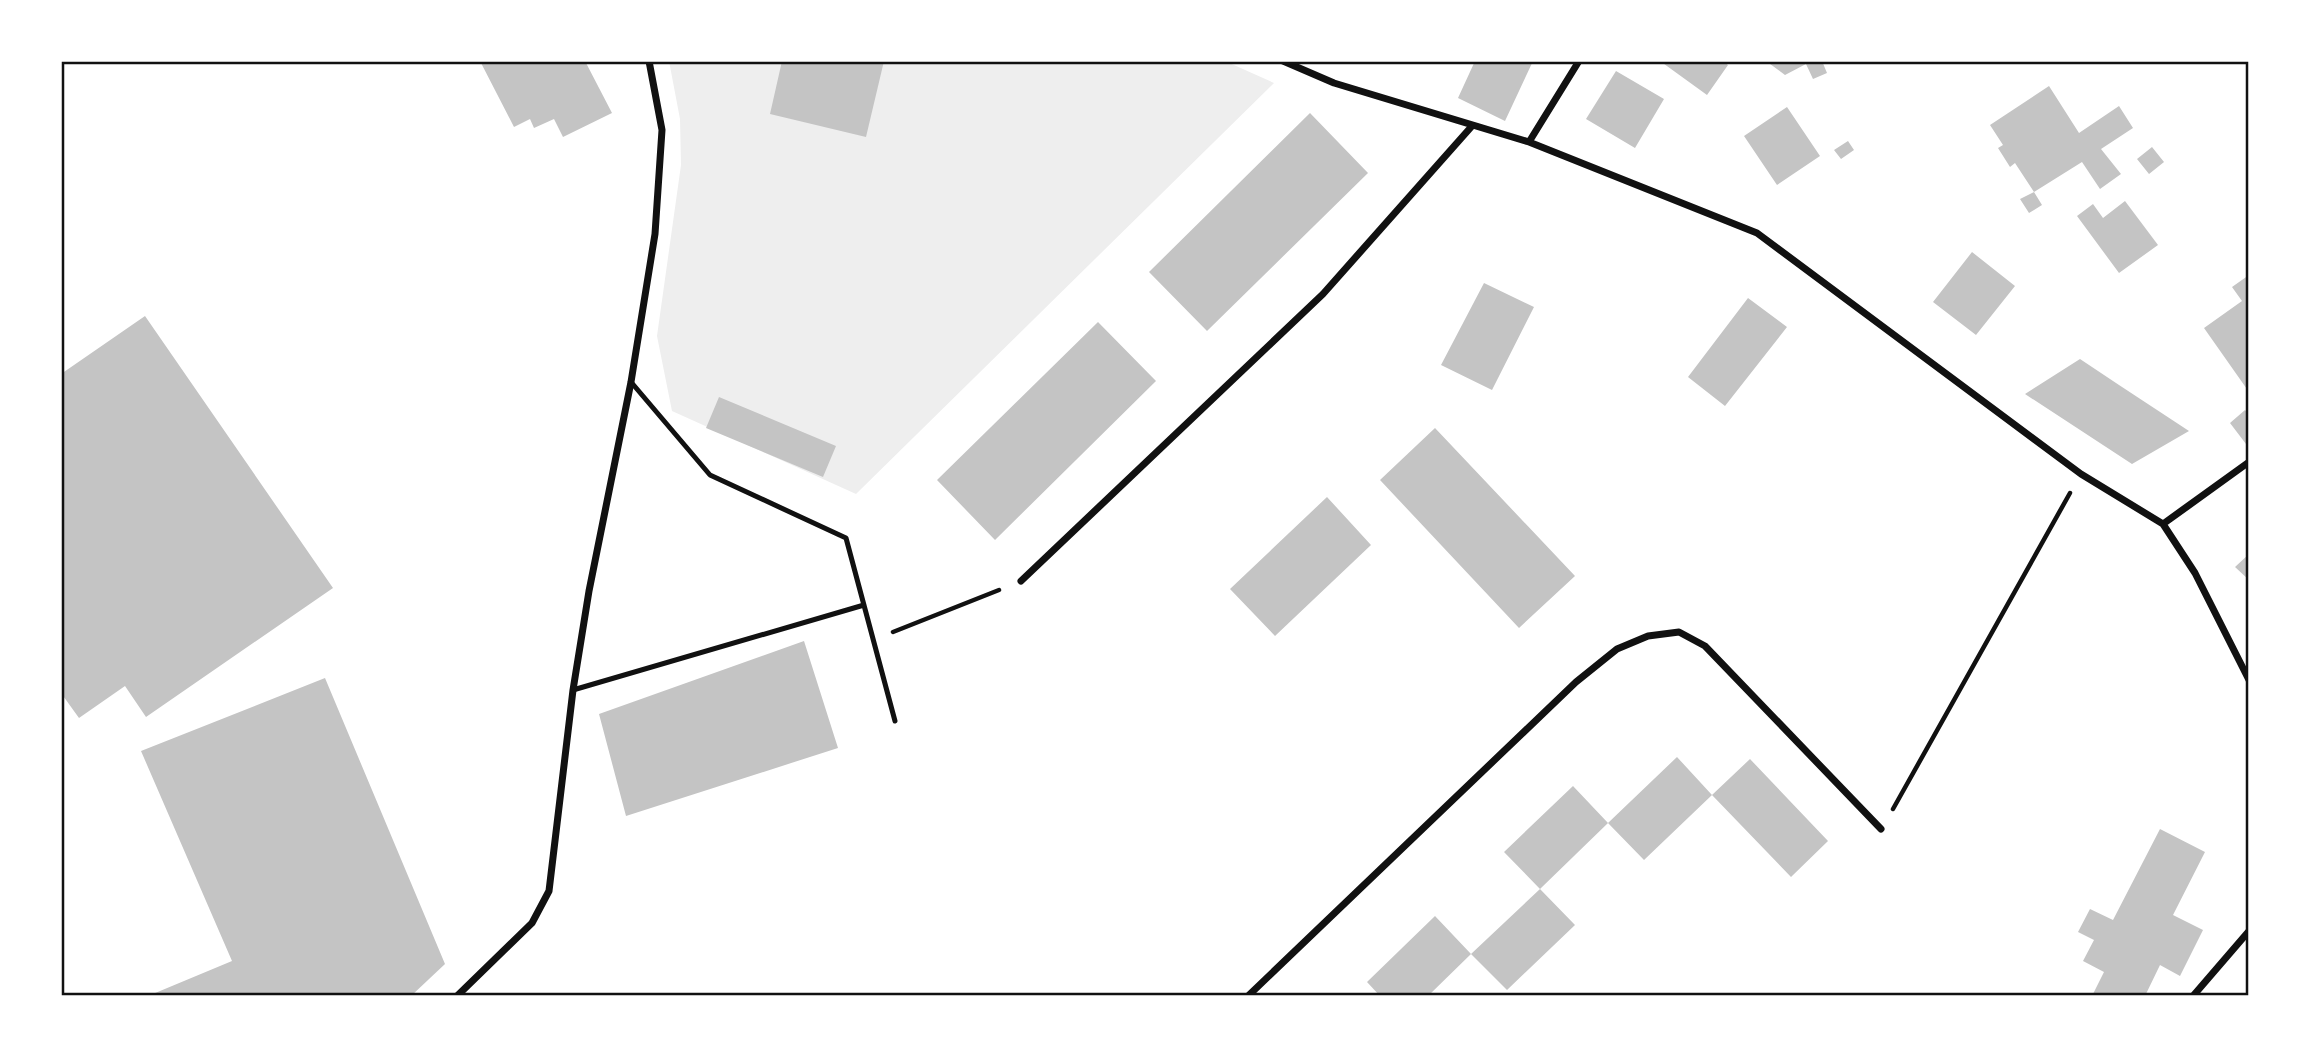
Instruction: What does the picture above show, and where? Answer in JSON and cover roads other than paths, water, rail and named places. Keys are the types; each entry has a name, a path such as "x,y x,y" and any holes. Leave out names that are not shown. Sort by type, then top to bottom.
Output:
{"street":[{"path":"457,996 533,923 549,891 573,690 589,590 631,382 655,233 662,130 649,61"},
{"path":"1283,61 1334,83 1530,142 1757,233 2081,474 2163,524 2195,573 2249,680"},
{"path":"1530,142 1578,61"},
{"path":"1021,581 1322,294 1472,126"},
{"path":"2163,524 2249,462"},
{"path":"1248,996 1576,682 1617,649 1648,636 1679,632 1705,646 1881,829"},
{"path":"2193,996 2249,931"}],"lane":[{"path":"631,382 710,475 846,538 895,721"},
{"path":"573,690 864,605"}]}
